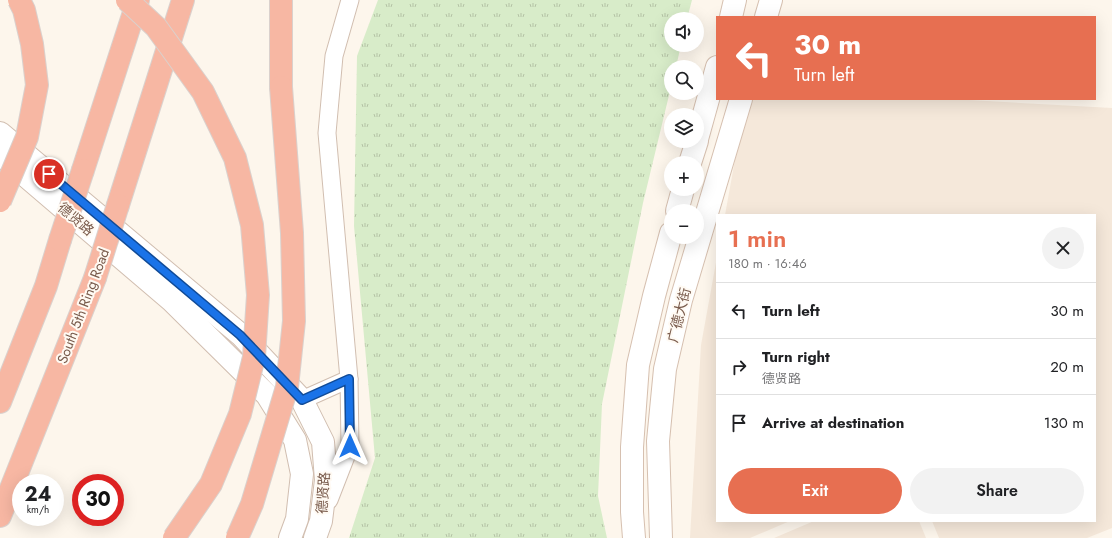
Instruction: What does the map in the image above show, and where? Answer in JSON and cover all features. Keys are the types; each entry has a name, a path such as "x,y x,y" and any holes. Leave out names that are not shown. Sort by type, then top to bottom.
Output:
{"highway":[{"path":"0,201 27,137 37,85 32,44 24,10 19,0"},
{"path":"127,0 156,27 203,92 235,158 252,233 258,294 254,357 240,414 211,484 174,538"},
{"path":"0,402 46,286 138,0"},
{"name":"South 5th Ring Road","path":"0,516 95,278 183,0"},
{"path":"237,538 252,504 287,387 294,321 292,233 281,87 281,0"},
{"path":"0,361 46,286"}],"street":[{"path":"318,529 350,446 349,379 327,133 334,56 350,0"},
{"path":"731,16 735,0"},
{"path":"766,16 771,0"},
{"path":"704,114 716,71"},
{"name":"广德大街","path":"661,538 658,441 665,370 682,300 741,100"},
{"name":"德贤路","path":"0,132 240,335 302,400 323,442 326,480 318,529"},
{"name":"德贤路","path":"0,154 172,301 267,395 295,440 302,474 296,519 290,538"},
{"path":"634,538 632,512 632,448 638,365 654,296 668,244"},
{"path":"302,400 349,379"}],"shaded area":[{"path":"746,100 969,100 1112,108 1112,528 1087,538 939,538 932,522 1096,522 1096,214 725,214"},
{"path":"716,262 716,522 788,522 750,538 690,538 701,345"},
{"path":"812,522 919,522 926,538 774,538"}],"green space":[{"path":"378,0 692,0 689,12 664,12 664,52 679,52 678,60 664,60 664,100 668,100 666,108 664,108 664,116 643,203 602,404 598,496 607,538 349,538 375,458 354,226 357,56"}],"route":[{"path":"49,174 240,335 302,400 349,379 350,446"}]}
